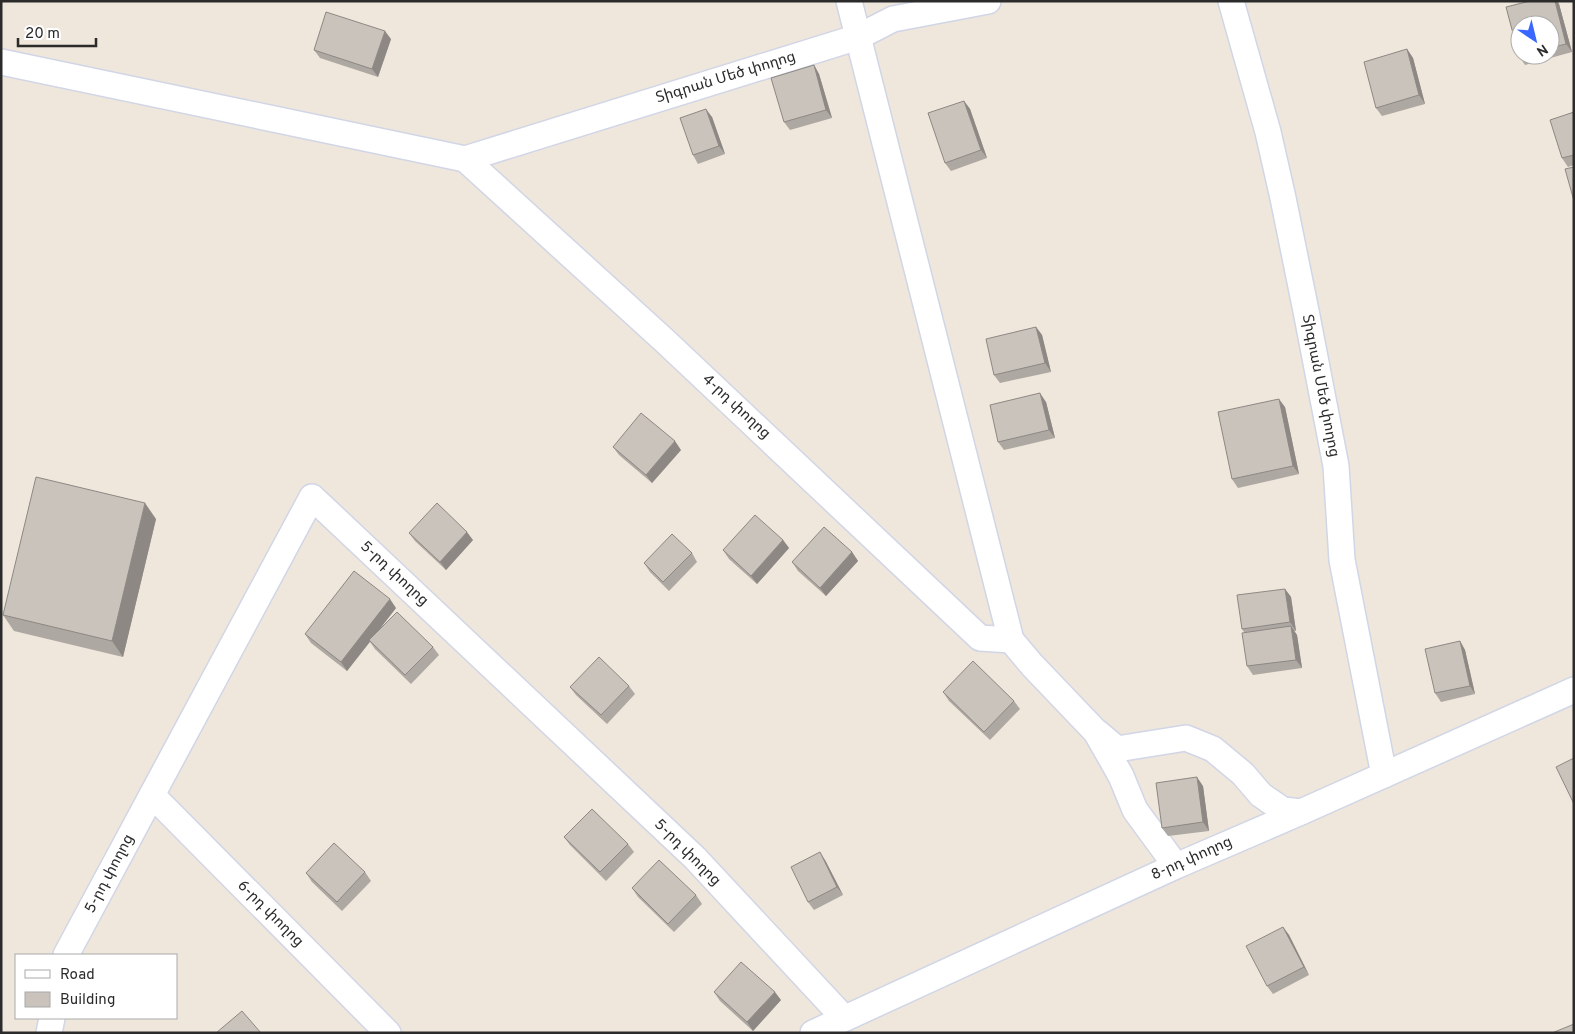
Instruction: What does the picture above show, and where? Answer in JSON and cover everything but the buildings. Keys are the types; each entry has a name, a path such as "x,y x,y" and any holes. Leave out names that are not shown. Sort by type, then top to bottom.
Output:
{"street":[{"path":"849,1 1011,640 1032,665 1096,732 1118,749 1186,738 1213,749 1243,774 1261,796 1283,810 1302,812"},
{"name":"Տիգրան Մեծ փողոց","path":"465,159 858,37 893,19 988,1"},
{"name":"Տիգրան Մեծ փողոց","path":"1230,1 1268,132 1336,466 1342,560 1384,775"},
{"path":"1,62 465,159"},
{"name":"4-րդ փողոց","path":"465,159 673,349 980,638 1011,640"},
{"name":"5-րդ փողոց","path":"67,954 312,497 695,858 844,1018"},
{"name":"8-րդ փողոց","path":"812,1033 1176,866 1302,812 1574,690"},
{"path":"1096,732 1121,776 1135,810 1176,866"},
{"name":"6-րդ փողոց","path":"152,795 388,1033"},
{"path":"49,1033 52,1019"}]}
